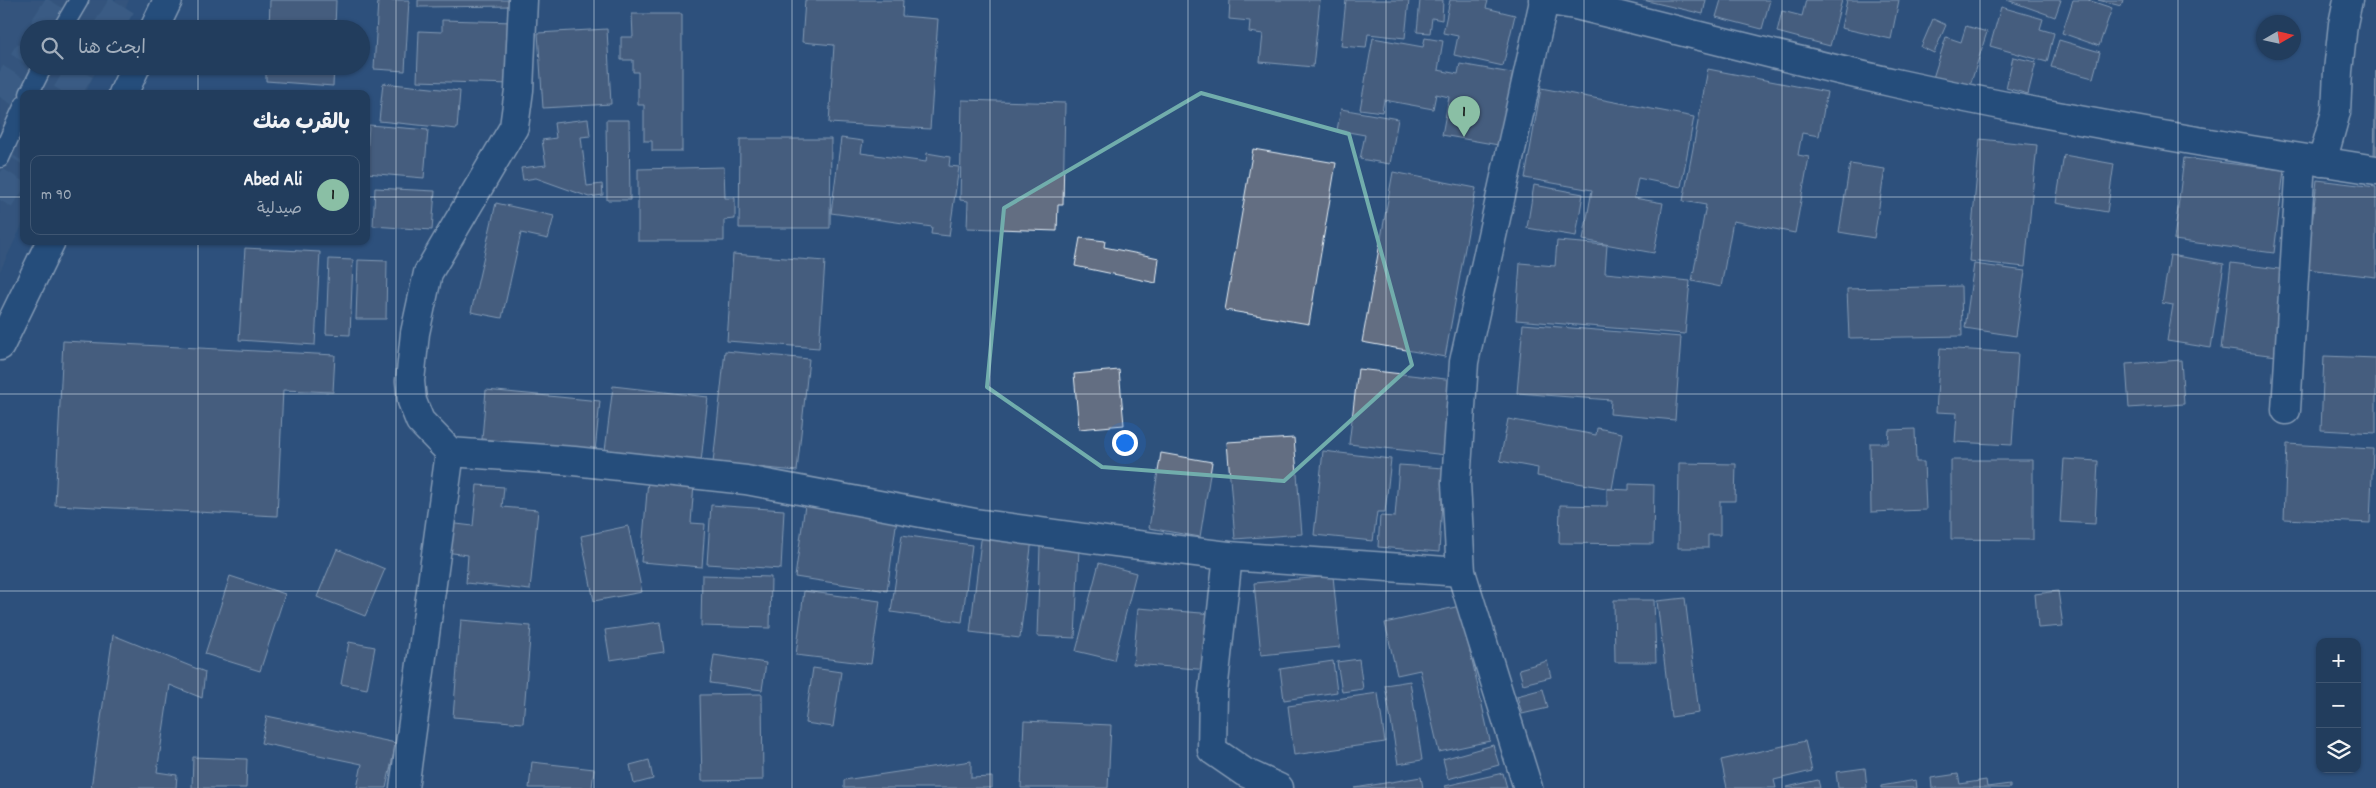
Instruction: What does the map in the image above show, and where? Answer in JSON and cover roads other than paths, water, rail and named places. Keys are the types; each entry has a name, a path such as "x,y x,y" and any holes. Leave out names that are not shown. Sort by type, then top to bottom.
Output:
{"street":[{"path":"158,20 168,0"},
{"path":"523,0 519,90 514,127 428,274 415,333 410,381 412,400 420,421 450,452 574,461 746,480 975,522 1228,556 1461,572"},
{"path":"1528,788 1461,572 1456,483 1464,362 1543,0 1576,3 1895,83 2141,131 2312,161 2376,170"},
{"path":"2286,410 2312,161 2336,112 2343,24 2348,0"},
{"path":"125,90 132,75"},
{"path":"0,346 49,245"},
{"path":"404,788 450,452"},
{"path":"1228,556 1213,692 1212,750 1244,772 1279,788"}],"lane":[{"path":"63,20 69,0"},
{"path":"67,20 79,0"},
{"path":"31,90 38,75"},
{"path":"0,158 20,114"}],"tunnel":[{"path":"49,20 61,0"},
{"path":"113,20 125,0"},
{"path":"0,97 20,65"},
{"path":"68,90 78,75"},
{"path":"0,200 20,168"}],"place":[{"name":"Abed Ali","path":"1464,137"}]}
